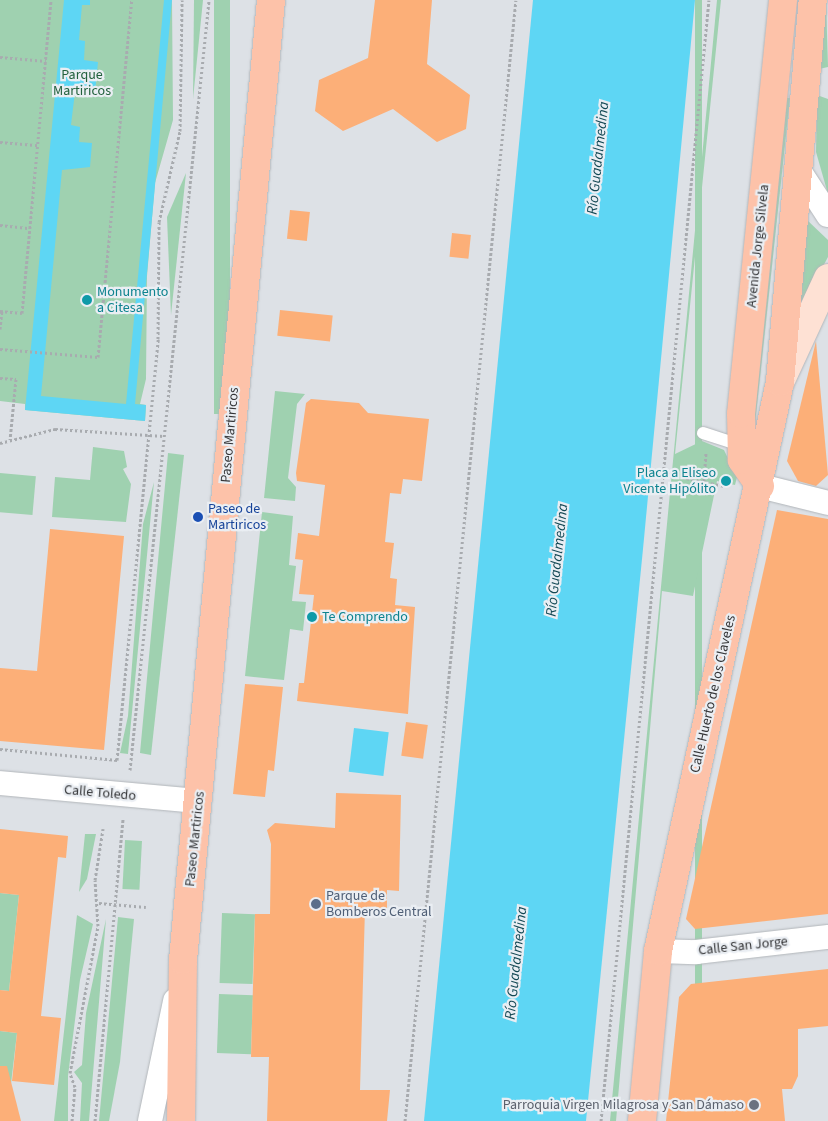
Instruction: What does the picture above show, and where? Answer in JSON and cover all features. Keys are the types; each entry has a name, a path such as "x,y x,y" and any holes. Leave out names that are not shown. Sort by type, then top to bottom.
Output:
{"main road":[{"name":"Paseo Martiricos","path":"181,1121 183,960 271,0"},
{"name":"Avenida Jorge Silvela","path":"760,486 744,468 741,445 783,0"},
{"path":"780,382 813,0"},
{"name":"Calle Huerto de los Claveles","path":"642,1121 658,951 760,486 780,382 828,278"}],"street":[{"path":"798,169 828,215"},
{"path":"760,486 828,503"},
{"name":"Calle Toledo","path":"0,784 199,801"},
{"name":"Calle San Jorge","path":"658,951 696,952 828,937"},
{"name":"Paseo Martiricos","path":"150,1121 183,960"}],"lane":[{"path":"706,434 741,445"}],"path":[{"path":"0,329 1,311 22,313 51,0"},
{"path":"0,349 98,358 132,0"},
{"path":"0,749 117,760 158,339 160,222 180,131 182,0"},
{"path":"94,1121 113,904 127,795 209,0"},
{"path":"405,1121 516,0"},
{"path":"601,1121 662,472 709,0"},
{"path":"0,58 46,62"},
{"path":"0,142 38,145"},
{"path":"0,225 30,228"},
{"path":"0,378 16,379 10,440"},
{"path":"0,443 55,429 164,436"},
{"path":"704,481 706,434"},
{"path":"662,472 724,486"},
{"path":"72,1121 75,1086 70,1073 99,903 95,880 103,829"},
{"path":"99,903 146,907"}],"green space":[{"name":"Parque Martiricos","path":"0,0 172,0 173,120 155,183 147,276 146,379 140,404 146,405 145,421 25,410 25,404 0,401"},
{"path":"194,0 203,0 193,99"},
{"path":"214,0 230,0 230,414 214,414"},
{"path":"695,0 702,0 702,1121 695,1121"},
{"path":"717,0 721,0 675,454 702,441 724,450 737,477 735,485 717,481 693,596 662,591 616,1121 610,1121"},
{"path":"826,0 828,67 819,69"},
{"path":"817,95 828,99 828,194 816,152"},
{"path":"786,98 790,98 755,424 754,420"},
{"path":"186,173 171,315 167,217"},
{"path":"807,220 828,240 828,257 798,313"},
{"path":"275,391 305,394 297,404 288,478 296,487 295,501 264,498"},
{"path":"93,447 124,451 127,467 123,469 131,484 126,522 52,517 55,477 90,480"},
{"path":"168,453 184,455 151,755 140,753"},
{"path":"0,473 36,476 32,515 0,512"},
{"path":"154,482 128,754 120,753 128,716 143,524"},
{"path":"262,512 293,516 289,565 296,566 292,601 306,602 303,631 290,629 284,680 245,676"},
{"path":"85,834 96,834 87,879 79,892"},
{"path":"125,840 142,841 139,890 122,889"},
{"path":"0,893 19,895 9,991 0,990"},
{"path":"222,913 255,914 253,984 220,983"},
{"path":"77,915 93,924 80,980 68,1076 68,1121 54,1121"},
{"path":"118,917 134,919 120,1062 109,1121 99,1121"},
{"path":"106,919 89,1121 80,1121 82,1083 74,1072 82,1065 86,1013"},
{"path":"219,994 253,995 251,1054 217,1053"},
{"path":"0,1031 17,1033 10,1092 0,1100"}],"water":[{"path":"64,0 90,0 90,5 82,5 79,40 85,41 84,60 98,62 95,93 75,92 71,125 80,127 79,142 92,143 90,167 62,170 41,396 126,404 164,0 172,0 135,404 146,405 145,421 25,410"},
{"name":"Río Guadalmedina","path":"533,0 695,0 643,549 586,1121 424,1121"},
{"path":"354,728 389,732 383,776 349,772"}],"building":[{"path":"375,0 432,0 427,64 470,95 466,129 437,142 393,109 343,131 315,111 319,80 368,58"},
{"path":"290,210 310,212 307,241 287,239"},
{"path":"452,233 471,235 468,259 449,257"},
{"path":"280,310 333,316 330,341 277,336"},
{"path":"816,341 828,475 816,486 798,481 787,461"},
{"path":"311,399 359,403 368,413 429,419 422,481 403,479 401,494 390,493 385,542 394,543 390,578 397,579 395,605 415,607 408,714 297,701 299,683 304,683 314,595 299,594 303,560 295,559 298,533 319,536 325,485 297,481 296,473 306,403"},
{"path":"777,510 828,519 828,914 695,929 686,919"},
{"path":"50,529 124,536 104,750 0,741 0,668 37,671"},
{"path":"245,684 283,687 274,771 268,770 265,797 233,794"},
{"path":"406,722 428,725 423,759 401,756"},
{"path":"336,793 401,795 399,891 387,890 387,909 365,908 360,1090 390,1090 387,1121 267,1121 269,1057 251,1057 255,914 270,914 271,844 267,830 275,823 335,828"},
{"path":"0,829 68,836 66,858 58,857 41,1016 61,1018 54,1085 12,1081 17,1033 0,1031 0,990 9,991 19,895 0,893"},
{"path":"828,969 828,1026 798,1029 798,1076 792,1089 782,1089 785,1121 666,1121 679,997 691,984"},
{"path":"0,1066 7,1066 21,1121 0,1121"}],"place":[{"name":"Monumento a Citesa","path":"87,300"},
{"name":"Placa a Eliseo Vicente Hipólito","path":"726,481"},
{"name":"Paseo de Martiricos","path":"198,517"},
{"name":"Te Comprendo","path":"312,617"},
{"name":"Parque de Bomberos Central","path":"316,904"},
{"name":"Parroquia Virgen Milagrosa y San Dámaso","path":"754,1105"}]}
